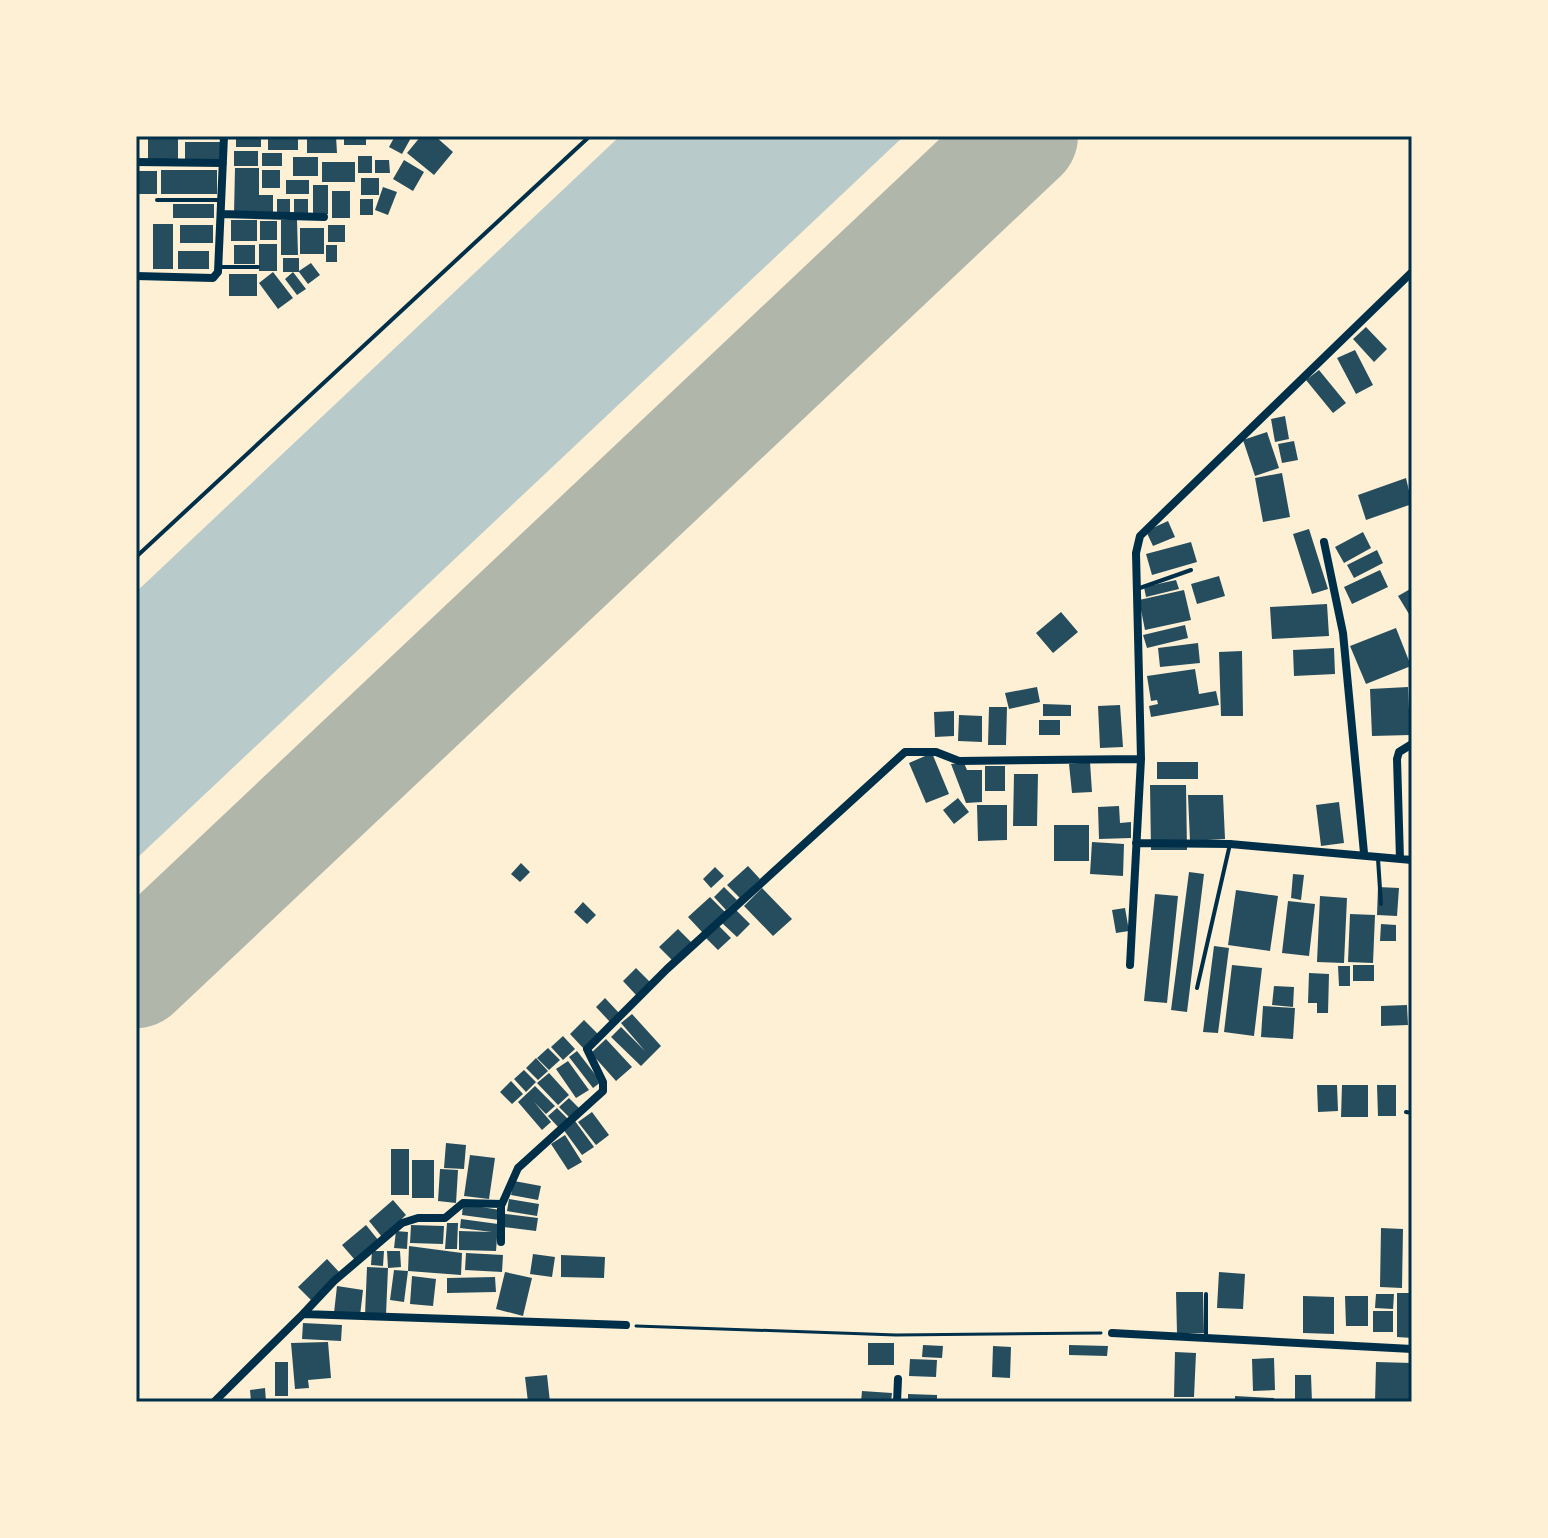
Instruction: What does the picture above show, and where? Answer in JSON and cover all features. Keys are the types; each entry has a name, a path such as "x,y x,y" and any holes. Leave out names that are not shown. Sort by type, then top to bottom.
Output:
{"street":[{"path":"136,276 213,278 220,267 224,136"},
{"path":"136,162 223,163"},
{"path":"221,214 324,217"},
{"path":"1130,965 1141,759 1136,553 1147,527 1412,272"},
{"path":"1324,542 1338,594 1364,853"},
{"path":"1400,859 1397,759 1399,752 1412,744"},
{"path":"501,1242 501,1204 518,1168 603,1091 603,1082 587,1049 678,959 893,761 905,752 919,750 959,761 1141,759"},
{"path":"1136,843 1230,844 1378,854 1412,860"},
{"path":"214,1402 334,1281 408,1219 445,1218 463,1203 501,1204"},
{"path":"303,1314 626,1325"},
{"path":"1112,1333 1412,1349"},
{"path":"897,1402 898,1379"}],"lane":[{"path":"136,557 590,136"},
{"path":"157,200 221,200"},
{"path":"220,267 258,267"},
{"path":"1137,589 1191,570"},
{"path":"1197,988 1230,844"},
{"path":"1378,854 1381,904"},
{"path":"1206,1294 1206,1338"}],"path":[{"path":"626,1325 896,1335 1112,1333"}],"shaded area":[{"path":"620,136 904,136 136,859 136,592"}],"building":[{"path":"148,136 178,136 178,159 148,159"},
{"path":"236,136 261,136 261,147 236,147"},
{"path":"268,136 298,136 298,150 268,150"},
{"path":"307,136 336,136 337,153 307,153"},
{"path":"344,136 366,136 366,145 344,145"},
{"path":"395,136 412,136 402,154 389,147"},
{"path":"421,136 435,136 453,152 434,175 407,153"},
{"path":"185,142 221,142 221,160 185,160"},
{"path":"234,151 258,151 258,166 234,166"},
{"path":"262,153 282,153 282,166 262,166"},
{"path":"358,156 372,156 372,173 358,173"},
{"path":"293,157 318,157 318,176 293,176"},
{"path":"375,160 389,160 390,173 375,173"},
{"path":"404,160 424,172 413,191 393,179"},
{"path":"322,162 355,162 355,182 322,182"},
{"path":"235,168 259,168 259,195 273,195 273,214 234,214"},
{"path":"161,170 217,170 217,194 161,194"},
{"path":"262,170 280,170 280,188 262,188"},
{"path":"136,171 157,171 157,194 136,194"},
{"path":"361,178 379,178 379,195 361,195"},
{"path":"286,180 309,180 309,194 286,194"},
{"path":"313,185 328,185 328,214 313,214"},
{"path":"383,187 397,192 388,215 375,210"},
{"path":"332,191 350,191 350,218 332,218"},
{"path":"277,199 290,199 290,214 277,214"},
{"path":"294,199 308,199 308,213 294,213"},
{"path":"360,199 373,199 373,215 360,215"},
{"path":"173,204 214,204 214,218 173,218"},
{"path":"231,220 257,220 257,241 231,241"},
{"path":"281,220 297,220 298,255 281,255"},
{"path":"260,221 277,221 277,240 260,240"},
{"path":"153,224 173,224 173,269 153,269"},
{"path":"180,225 213,225 213,243 180,243"},
{"path":"328,225 345,225 345,242 328,242"},
{"path":"300,228 324,228 324,254 300,254"},
{"path":"259,244 277,244 277,271 259,271"},
{"path":"234,245 255,245 255,264 234,264"},
{"path":"326,245 337,245 337,262 326,262"},
{"path":"178,251 209,251 209,269 178,269"},
{"path":"283,258 299,258 299,271 311,263 320,275 308,284 299,272 283,272"},
{"path":"273,272 293,298 278,309 259,283"},
{"path":"293,272 306,289 297,295 285,279"},
{"path":"229,274 257,274 257,296 229,296"},
{"path":"1366,327 1387,349 1374,362 1353,339"},
{"path":"1355,350 1373,385 1356,394 1337,358"},
{"path":"1319,370 1346,403 1333,413 1306,380"},
{"path":"1285,416 1289,439 1275,442 1271,419"},
{"path":"1267,432 1279,468 1255,476 1243,440"},
{"path":"1294,441 1298,460 1282,463 1278,444"},
{"path":"1282,473 1290,517 1263,522 1255,478"},
{"path":"1406,478 1412,504 1366,520 1358,495"},
{"path":"1168,521 1175,537 1153,546 1146,531"},
{"path":"1309,529 1328,589 1312,594 1293,534"},
{"path":"1363,532 1371,548 1344,563 1335,547"},
{"path":"1191,542 1197,562 1152,575 1146,554"},
{"path":"1377,550 1383,563 1354,578 1347,565"},
{"path":"1380,570 1388,587 1352,604 1344,587"},
{"path":"1219,576 1225,596 1197,604 1191,584"},
{"path":"1176,580 1179,589 1146,597 1144,587"},
{"path":"1412,588 1412,612 1409,614 1398,596"},
{"path":"1184,590 1191,620 1145,630 1139,600"},
{"path":"1327,604 1329,636 1272,639 1270,607"},
{"path":"1061,612 1078,632 1053,653 1036,633"},
{"path":"1185,625 1188,638 1147,648 1143,635"},
{"path":"1396,628 1411,666 1366,684 1350,646"},
{"path":"1198,643 1200,663 1160,667 1158,648"},
{"path":"1334,648 1335,674 1294,676 1293,650"},
{"path":"1242,651 1243,716 1221,716 1219,652"},
{"path":"1195,669 1199,694 1216,691 1219,705 1151,717 1149,706 1158,704 1157,700 1151,701 1147,676"},
{"path":"1037,687 1040,702 1009,709 1005,693"},
{"path":"1408,687 1410,735 1372,736 1370,689"},
{"path":"1043,704 1071,705 1071,716 1043,716"},
{"path":"1120,705 1123,747 1100,748 1098,706"},
{"path":"989,707 1007,707 1006,745 988,745"},
{"path":"954,711 954,736 935,737 934,712"},
{"path":"959,715 982,716 982,742 958,741"},
{"path":"1039,720 1060,720 1060,735 1039,735"},
{"path":"932,753 949,794 926,803 909,763"},
{"path":"1090,762 1092,792 1072,793 1069,764"},
{"path":"1157,762 1198,762 1198,779 1157,779"},
{"path":"964,763 967,770 982,770 982,802 966,803 951,764"},
{"path":"985,766 1005,766 1005,791 985,791"},
{"path":"1014,774 1038,774 1037,826 1013,826"},
{"path":"1150,785 1186,785 1187,850 1151,850"},
{"path":"1188,795 1223,795 1225,839 1190,841"},
{"path":"958,798 969,812 954,824 943,810"},
{"path":"1339,802 1344,843 1321,846 1316,805"},
{"path":"977,805 1007,805 1007,840 978,841"},
{"path":"1119,806 1120,823 1131,822 1131,838 1099,839 1098,807"},
{"path":"1054,825 1089,825 1089,861 1054,861"},
{"path":"1092,842 1124,844 1123,876 1090,874"},
{"path":"521,863 530,872 520,882 511,874"},
{"path":"748,866 760,879 740,898 727,885"},
{"path":"715,867 724,876 711,888 703,879"},
{"path":"1189,872 1204,874 1187,1012 1171,1010"},
{"path":"1293,874 1304,875 1301,900 1291,898"},
{"path":"724,887 737,900 726,910 714,897"},
{"path":"1378,887 1399,888 1397,916 1377,915"},
{"path":"762,888 792,919 773,936 744,906"},
{"path":"1236,890 1278,896 1270,951 1228,945"},
{"path":"1155,894 1178,896 1167,1003 1144,1001"},
{"path":"1320,896 1347,898 1344,963 1317,962"},
{"path":"710,897 725,912 703,933 688,917"},
{"path":"1288,901 1315,904 1309,956 1282,953"},
{"path":"583,902 596,915 587,924 574,912"},
{"path":"1125,908 1129,931 1116,933 1112,910"},
{"path":"736,910 750,924 737,937 722,923"},
{"path":"1350,914 1375,915 1373,963 1348,962"},
{"path":"1381,924 1396,925 1396,941 1380,941"},
{"path":"718,925 731,938 718,950 705,937"},
{"path":"678,929 692,943 673,961 659,947"},
{"path":"1214,946 1229,948 1218,1033 1203,1032"},
{"path":"1232,965 1262,968 1254,1036 1224,1032"},
{"path":"1353,965 1374,965 1374,981 1353,981"},
{"path":"1338,966 1350,966 1350,986 1339,986"},
{"path":"636,968 651,983 637,996 623,981"},
{"path":"1309,973 1329,974 1328,1013 1317,1013 1317,1003 1308,1003"},
{"path":"1274,986 1294,987 1293,1007 1272,1005"},
{"path":"605,998 619,1013 610,1022 596,1007"},
{"path":"1407,1005 1408,1025 1381,1026 1381,1006"},
{"path":"1263,1006 1295,1008 1293,1039 1261,1037"},
{"path":"632,1014 661,1046 641,1066 611,1037 621,1027 645,1051 621,1023"},
{"path":"584,1020 599,1035 584,1049 570,1034"},
{"path":"563,1036 575,1049 563,1060 551,1047"},
{"path":"606,1039 632,1067 616,1081 591,1053"},
{"path":"548,1048 560,1060 549,1070 537,1058"},
{"path":"577,1051 601,1082 593,1088 569,1057"},
{"path":"536,1058 548,1071 538,1080 526,1068"},
{"path":"568,1061 589,1090 576,1098 556,1069"},
{"path":"524,1070 536,1082 526,1092 514,1079"},
{"path":"549,1073 569,1095 558,1105 537,1083"},
{"path":"511,1081 523,1094 512,1104 500,1092"},
{"path":"1317,1085 1337,1085 1338,1111 1318,1112"},
{"path":"1342,1085 1368,1085 1368,1117 1341,1117"},
{"path":"1377,1085 1396,1085 1396,1116 1378,1116"},
{"path":"535,1086 555,1106 546,1114 534,1102 551,1122 542,1130 518,1102"},
{"path":"569,1098 580,1109 570,1118 559,1107"},
{"path":"557,1108 568,1119 559,1128 548,1116"},
{"path":"592,1112 609,1135 596,1145 578,1122"},
{"path":"575,1121 594,1147 582,1155 563,1129"},
{"path":"565,1135 582,1162 568,1170 551,1144"},
{"path":"446,1143 466,1145 464,1169 444,1168"},
{"path":"391,1149 409,1149 409,1195 391,1195"},
{"path":"470,1155 495,1158 489,1199 464,1196"},
{"path":"412,1160 434,1160 434,1198 412,1198"},
{"path":"440,1169 458,1170 456,1203 438,1201"},
{"path":"514,1181 541,1186 538,1200 511,1195"},
{"path":"509,1199 539,1204 537,1216 507,1211"},
{"path":"393,1200 406,1215 382,1237 369,1221"},
{"path":"463,1204 500,1210 499,1220 462,1215"},
{"path":"505,1214 538,1218 536,1231 503,1227"},
{"path":"461,1219 498,1224 496,1251 459,1250 459,1231 492,1232 460,1228"},
{"path":"447,1223 458,1223 457,1249 445,1249"},
{"path":"366,1225 379,1241 355,1260 342,1245"},
{"path":"411,1225 444,1226 443,1244 410,1243"},
{"path":"1381,1228 1403,1229 1402,1288 1380,1287"},
{"path":"396,1231 408,1232 407,1249 394,1248"},
{"path":"409,1246 462,1253 461,1275 408,1271"},
{"path":"372,1251 384,1251 383,1266 371,1265"},
{"path":"387,1251 400,1251 401,1267 388,1268"},
{"path":"466,1253 503,1255 502,1272 465,1270"},
{"path":"533,1254 555,1257 552,1277 530,1274"},
{"path":"561,1255 605,1257 604,1278 561,1277"},
{"path":"327,1259 340,1273 311,1300 298,1287"},
{"path":"367,1267 388,1268 386,1315 365,1315"},
{"path":"394,1270 408,1271 404,1302 390,1300"},
{"path":"505,1272 532,1278 523,1316 496,1309"},
{"path":"1219,1272 1245,1274 1243,1309 1217,1308"},
{"path":"412,1276 436,1279 433,1306 410,1304"},
{"path":"495,1277 496,1292 447,1293 447,1278"},
{"path":"337,1286 363,1290 360,1316 334,1313"},
{"path":"1176,1292 1203,1292 1204,1333 1177,1333"},
{"path":"1397,1293 1412,1293 1412,1338 1397,1337"},
{"path":"1376,1294 1394,1294 1393,1309 1375,1308"},
{"path":"1303,1296 1334,1297 1334,1334 1303,1333"},
{"path":"1345,1296 1368,1296 1368,1326 1346,1326"},
{"path":"1373,1311 1393,1311 1393,1332 1373,1332"},
{"path":"303,1323 342,1325 341,1341 302,1339"},
{"path":"328,1342 331,1378 308,1380 309,1388 295,1389 291,1343"},
{"path":"868,1343 894,1343 894,1365 868,1365"},
{"path":"923,1345 943,1346 942,1358 922,1357"},
{"path":"1069,1345 1108,1346 1107,1356 1069,1355"},
{"path":"993,1346 1011,1347 1010,1378 992,1377"},
{"path":"1175,1352 1196,1353 1194,1397 1174,1397"},
{"path":"1274,1358 1275,1390 1253,1391 1252,1359"},
{"path":"910,1359 937,1360 936,1377 909,1376"},
{"path":"275,1362 288,1362 288,1396 275,1396"},
{"path":"1376,1362 1412,1363 1412,1402 1375,1402"},
{"path":"547,1375 550,1402 528,1402 525,1377"},
{"path":"1295,1375 1311,1375 1312,1402 1295,1402"},
{"path":"265,1388 266,1402 251,1402 250,1390"},
{"path":"862,1391 892,1393 891,1402 861,1402"},
{"path":"908,1394 937,1395 937,1402 908,1402"},
{"path":"1235,1396 1274,1398 1274,1402 1235,1402"}],"runway":[{"path":"136,973 1023,136"}]}
